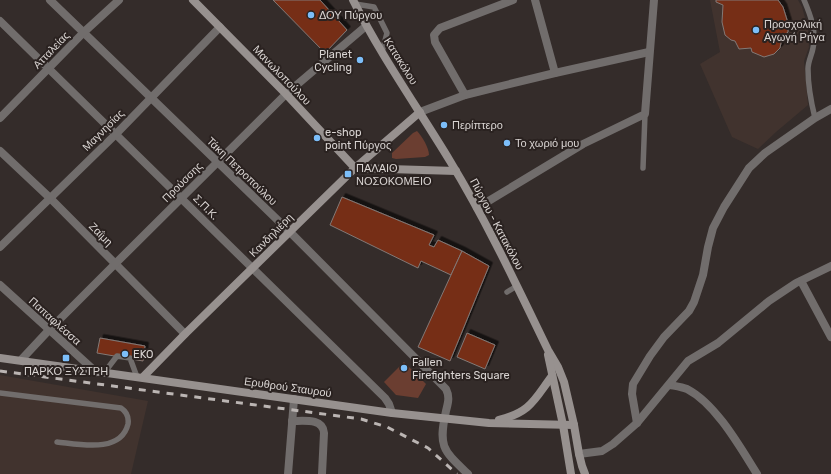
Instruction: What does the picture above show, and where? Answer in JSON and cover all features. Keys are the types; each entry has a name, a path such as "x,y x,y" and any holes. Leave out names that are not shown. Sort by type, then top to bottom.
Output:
{"main road":[{"name":"Μανωλοπούλου","path":"193,0 286,94 354,168"},
{"name":"Κατακόλου","path":"354,2 366,26 420,112"},
{"name":"Κανδηλιέρη","path":"140,377 253,269 354,168 420,112"},
{"name":"Πύργου - Κατακόλου","path":"420,112 477,208 558,367 564,382 579,454 586,474"},
{"path":"354,168 456,171"},
{"name":"Πύργου - Κατακόλου","path":"548,350 571,474"},
{"name":"Ερυθρού Σταυρού","path":"0,358 392,413 489,423 574,425"},
{"path":"489,423 512,417 530,406 552,376"}],"street":[{"name":"Τάκη Πετροπούλου","path":"50,0 290,232 446,389 449,398 444,418 442,441 447,453 468,474"},
{"name":"Ατταλείας","path":"0,118 84,32 119,0"},
{"path":"465,95 435,42 434,35 440,28 499,2 513,0"},
{"path":"535,0 555,73"},
{"path":"477,208 583,144 645,114 654,0"},
{"name":"Σ.Π.Κ.","path":"0,21 385,398 392,413"},
{"name":"Προύσσης","path":"21,360 49,330 286,94 366,26"},
{"name":"Μαγνησίας","path":"0,247 116,134 220,27"},
{"path":"420,112 465,95 649,52"},
{"path":"637,423 632,394 633,384 650,356 664,338 689,311 694,302 703,275 713,228 724,207 749,168 764,153 815,118 831,109"},
{"name":"Ζαΐμη","path":"0,151 50,198 185,334"},
{"path":"579,454 602,451 613,444 637,423 670,385 688,361 718,343 769,301 801,281 831,266"},
{"path":"801,281 831,337"},
{"name":"Παπαφλέσσα","path":"0,285 49,330 100,372"},
{"path":"670,385 686,388 696,394 707,404 718,416 757,474"},
{"path":"288,474 294,399"},
{"path":"292,421 317,422 323,427 322,474"}],"lane":[{"path":"804,0 813,28 814,47 808,68 811,101 815,118"},
{"path":"354,2 374,7 387,33 382,52"},
{"path":"643,168 645,114"},
{"path":"507,292 518,286"},
{"path":"100,372 117,356 130,358 140,377"},
{"path":"0,393 121,408 128,414 126,430 117,440 112,443 102,445 57,442"}],"shaded area":[{"path":"710,0 798,0 802,7 808,29 809,47 804,61 808,105 758,149 732,137 700,64 720,52"},
{"path":"417,131 425,142 429,155 425,157 392,158 392,153"},
{"path":"404,362 426,384 418,398 396,395 384,382"},
{"path":"0,375 148,401 131,474 0,474"}],"building":[{"name":"ΔΟΥ Πύργου","path":"273,0 320,0 347,30 325,53"},
{"name":"Προσχολική Αγωγή Ρήγα","path":"716,0 778,0 783,7 788,23 788,32 782,37 780,48 774,54 764,57 752,52 751,48 739,49 735,41 731,40 725,35 722,22 723,5 716,2"},
{"path":"342,197 434,235 429,245 434,247 438,240 462,251 451,275 421,261 418,268 330,225"},
{"path":"462,251 489,266 450,361 418,347"},
{"path":"467,333 495,345 485,369 457,357"},
{"path":"100,338 145,346 143,361 97,353"}],"railway":[{"path":"0,371 361,419 387,427 428,448 457,474"}],"place":[{"name":"ΔΟΥ Πύργου","path":"311,15"},
{"name":"Προσχολική Αγωγή Ρήγα","path":"756,30"},
{"name":"Planet Cycling","path":"360,60"},
{"name":"Περίπτερο","path":"444,125"},
{"name":"e-shop point Πύργος","path":"317,138"},
{"name":"Το χωριό μου","path":"507,143"},
{"name":"ΠΑΛΑΙΟ ΝΟΣΟΚΟΜΕΙΟ","path":"348,174"},
{"name":"EKO","path":"125,354"},
{"name":"ΠΑΡΚΟ ΞΥΣΤΡΗ","path":"66,358"},
{"name":"Fallen Firefighters Square","path":"404,368"}]}
